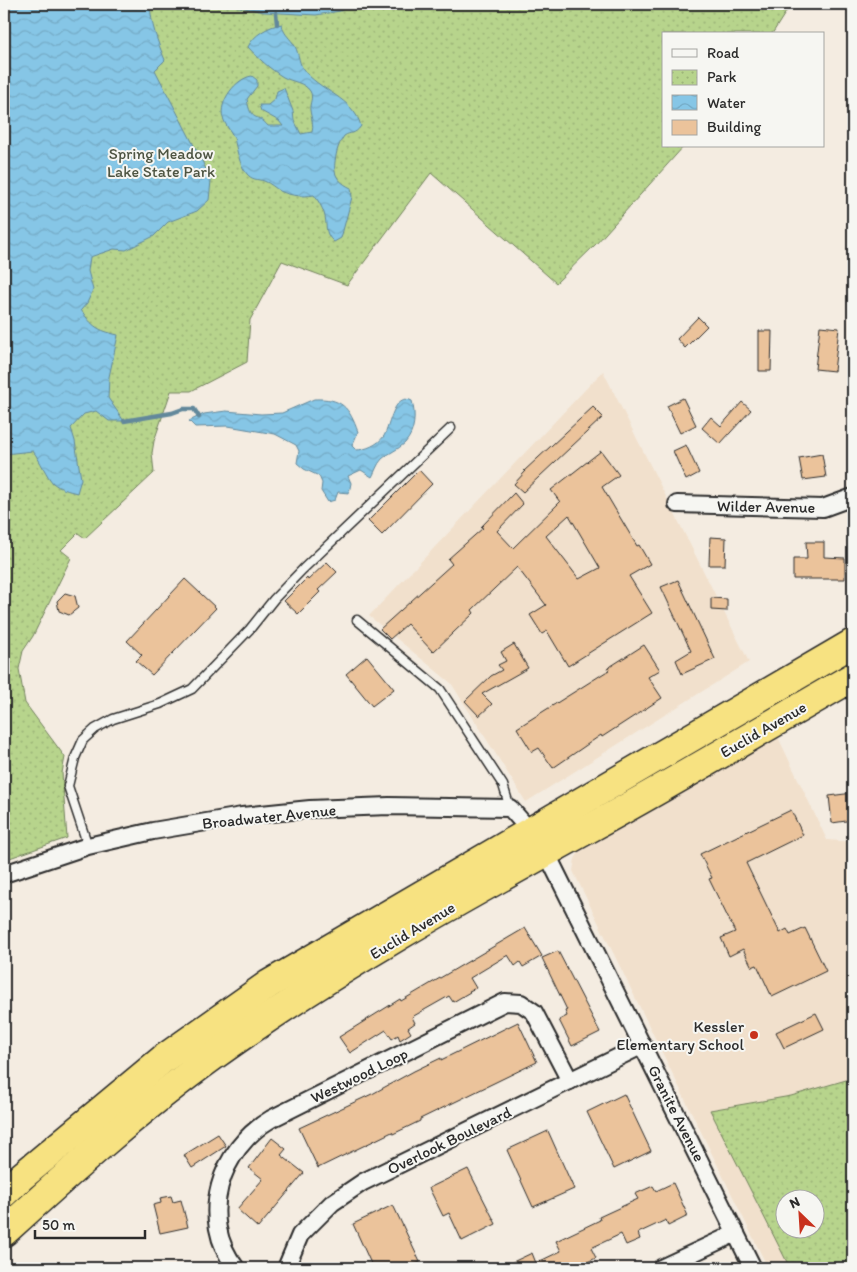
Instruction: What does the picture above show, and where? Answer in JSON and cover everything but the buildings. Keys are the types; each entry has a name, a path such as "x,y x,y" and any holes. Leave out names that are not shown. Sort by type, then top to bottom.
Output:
{"highway":[{"name":"Euclid Avenue","path":"4,1232 83,1160 148,1106 215,1055 301,997 384,946 539,842 853,643"},
{"name":"Euclid Avenue","path":"4,1193 20,1176 163,1059 269,984 539,842 721,754 853,677"}],"street":[{"name":"Wilder Avenue","path":"677,504 823,508 853,497"},
{"name":"Broadwater Avenue","path":"4,874 88,846 153,831 242,816 310,809 389,806 510,808"},
{"path":"510,808 539,842"},
{"name":"Granite Avenue","path":"539,842 643,1045 753,1268"},
{"name":"Westwood Loop","path":"236,1268 228,1257 220,1238 217,1214 218,1190 232,1154 250,1134 271,1118 505,1002 521,1002 539,1018 570,1081"},
{"name":"Overlook Boulevard","path":"286,1268 300,1235 332,1203 363,1182 643,1045"},
{"path":"662,1268 736,1233"}],"lane":[{"path":"88,846 68,786 75,758 83,740 95,729 113,719 160,704 192,689 250,629 274,599 302,569 451,428"},
{"path":"357,620 440,690 503,785 510,808"}],"shaded area":[{"path":"603,371 749,662 526,802 451,683 369,616"},
{"name":"Kessler Elementary School","path":"778,737 827,840 853,842 853,1268 768,1268 573,871 575,859 579,852"}],"green space":[{"name":"Spring Meadow Lake State Park","path":"4,4 791,4 773,32 662,32 662,148 682,148 596,244 556,283 431,173 347,285 282,261 250,320 247,362 191,391 171,391 154,441 152,453 154,473 85,538 78,533 61,550 71,558 33,636 23,651 19,669 25,703 65,757 62,773 67,838 4,860"},
{"path":"853,1078 853,1268 790,1268 776,1240 824,1240 824,1190 774,1190 774,1236 710,1110 791,1096"}],"water":[{"path":"4,4 150,4 155,32 165,60 155,70 211,181 209,200 197,211 168,222 154,236 126,250 114,249 90,257 88,271 93,290 87,303 81,310 96,327 118,335 109,377 108,398 124,421 109,421 96,411 84,414 71,428 81,479 77,493 53,483 33,451 4,454"},
{"path":"214,4 348,4 347,7 340,11 316,15 264,12"},
{"path":"282,24 295,46 303,69 310,77 351,108 361,126 356,131 344,136 337,151 335,173 340,181 351,188 352,197 341,238 334,242 328,235 324,213 314,195 297,196 284,193 266,182 247,174 240,161 234,138 223,118 223,105 234,86 252,76 257,80 257,86 247,99 250,112 253,115 268,126 283,126 279,121 261,111 259,105 268,105 275,99 277,91 284,88 293,111 294,120 301,134 312,132 313,124 310,107 312,96 310,91 298,82 286,79 278,74 248,47 262,32"},
{"path":"314,399 338,402 348,410 358,432 352,446 356,450 371,446 384,436 394,411 401,401 406,399 412,401 413,406 413,429 405,443 382,459 372,477 361,470 348,476 351,483 349,493 338,492 335,500 328,502 321,491 322,483 319,476 304,469 297,463 299,451 296,445 275,434 228,426 195,427 189,421 204,414 226,411 261,414 282,413"}],"waterway":[{"path":"276,13 277,24"},
{"path":"124,421 172,413 183,409 194,409 199,417"}],"place":[{"name":"Kessler Elementary School","path":"754,1035"}]}
